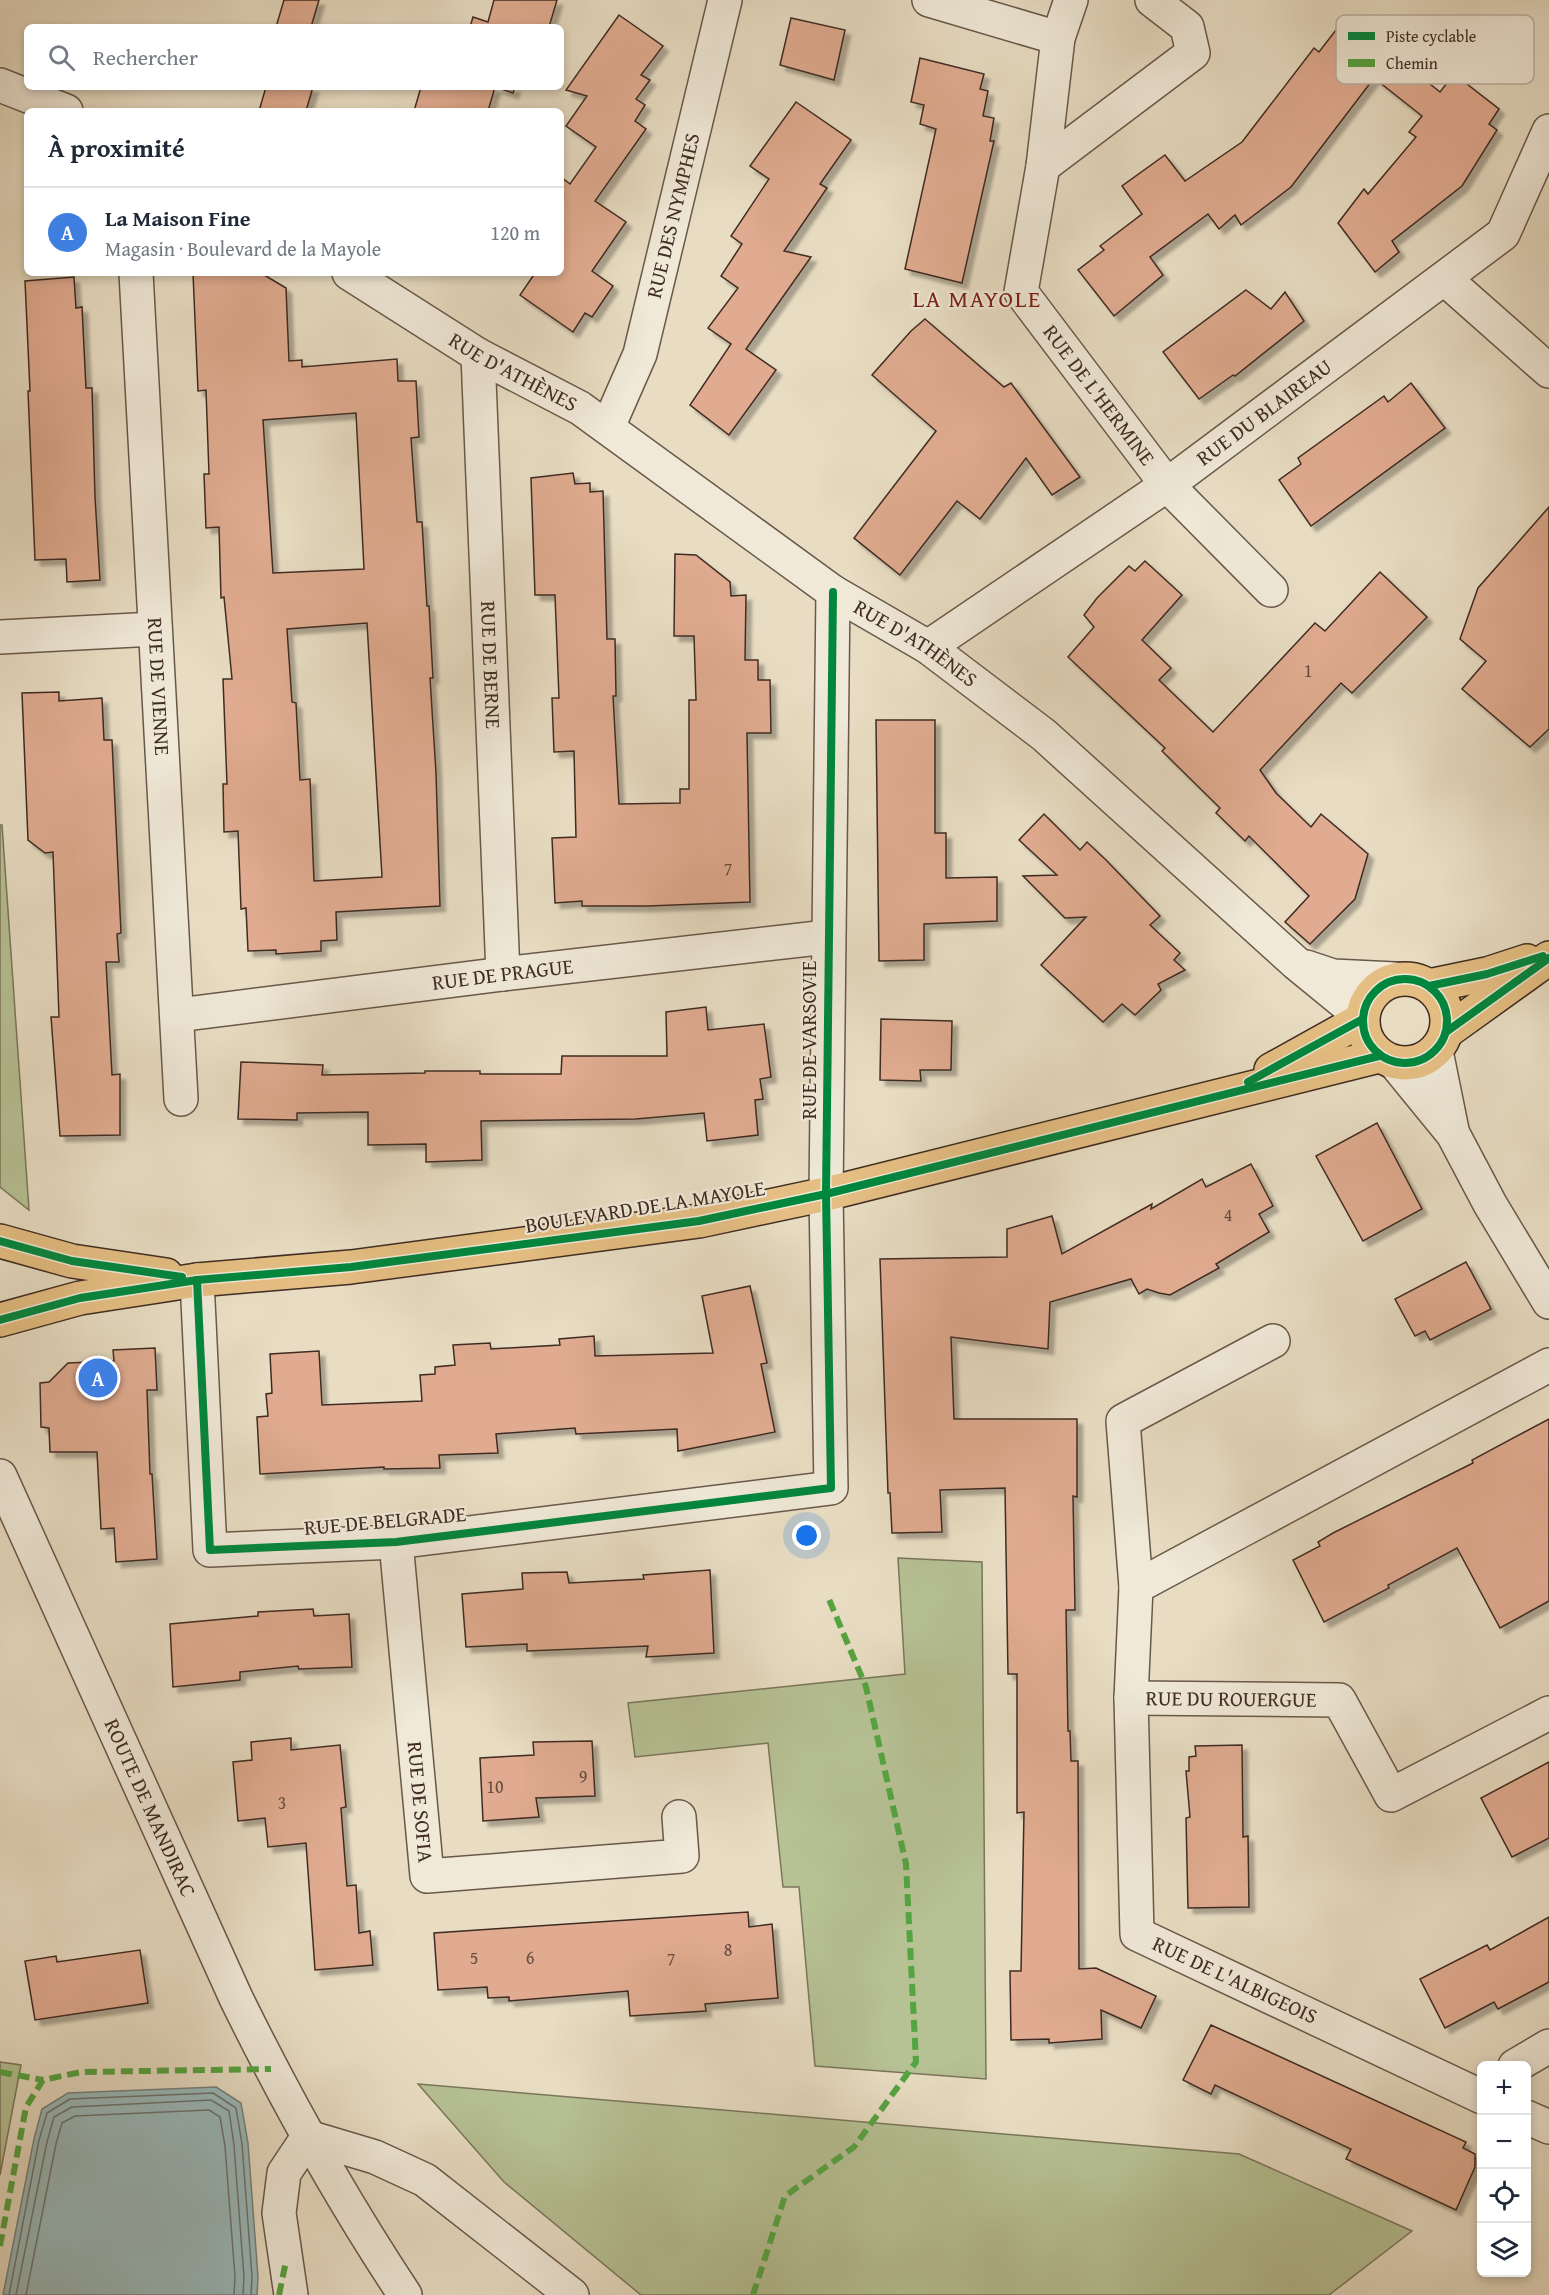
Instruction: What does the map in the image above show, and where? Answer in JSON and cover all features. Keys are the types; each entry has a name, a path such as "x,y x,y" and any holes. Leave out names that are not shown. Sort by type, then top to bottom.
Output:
{"main road":[{"path":"1429,986 1487,974 1549,956"},
{"path":"1441,1042 1447,1016 1440,996 1429,986 1416,980 1395,979 1375,990 1365,1004 1362,1019 1364,1036 1387,1059 1415,1063 1549,956"},
{"name":"BOULEVARD DE LA MAYOLE","path":"1230,1091 1362,1019"},
{"name":"BOULEVARD DE LA MAYOLE","path":"0,1320 80,1298 197,1280 351,1267 688,1223 826,1194 1230,1091 1387,1059"},
{"name":"BOULEVARD DE LA MAYOLE","path":"0,1241 72,1261 197,1280"}],"street":[{"name":"RUE DES NYMPHES","path":"608,427 640,354 725,0"},
{"path":"929,0 1058,38"},
{"name":"RUE DE L'HERMINE","path":"1071,0 1058,38 1043,166 1021,292 1167,485 1271,590"},
{"path":"1043,166 1193,53 1187,27 1152,0"},
{"path":"0,86 58,108"},
{"name":"RUE DU BLAIREAU","path":"928,647 1167,485 1503,234 1549,131"},
{"name":"RUE DE VIENNE","path":"136,276 181,1099"},
{"name":"RUE D'ATHÈNES","path":"354,276 478,356 580,408 833,592 928,647 1044,735 1296,963 1362,1019"},
{"path":"1445,279 1549,371"},
{"name":"RUE DE BERNE","path":"478,356 503,974"},
{"name":"RUE DE VARSOVIE","path":"831,1488 826,1194 827,937 833,592"},
{"path":"0,637 155,629"},
{"name":"RUE DE PRAGUE","path":"178,1015 503,974 827,937"},
{"name":"RUE D'ATHÈNES","path":"1296,963 1333,976 1395,979"},
{"path":"1441,1042 1453,1134"},
{"path":"1387,1059 1453,1134 1490,1204 1549,1302"},
{"name":"RUE DE BELGRADE","path":"197,1280 210,1550 396,1542 831,1488"},
{"name":"RUE DU ROUERGUE","path":"1273,1341 1123,1421 1136,1587 1131,1698 1340,1700 1391,1795 1549,1713"},
{"path":"1136,1587 1549,1365"},
{"name":"ROUTE DE MANDIRAC","path":"0,1476 236,1998 271,2069 308,2137 405,2295"},
{"name":"RUE DE SOFIA","path":"396,1542 427,1876 682,1856 680,1817"},
{"name":"RUE DE L'ALBIGEOIS","path":"1131,1698 1137,1934 1477,2095"},
{"path":"1524,2061 1549,2046"},
{"path":"1531,2119 1549,2127"},
{"path":"291,2295 279,2213 284,2173 308,2137 375,2157 425,2180 572,2295"}],"green space":[{"path":"0,825 2,825 29,1210 0,1187"},
{"path":"898,1558 982,1562 986,2079 815,2066 799,1887 783,1887 768,1743 635,1757 628,1703 905,1674"},
{"path":"0,2062 21,2065 0,2175"},
{"path":"418,2084 1239,2154 1412,2231 1329,2295 641,2295 504,2182"}],"water":[{"path":"216,2087 241,2103 248,2143 258,2277 257,2295 3,2295 42,2109 68,2093"}],"building":[{"path":"284,0 319,0 312,24 277,24"},
{"path":"494,0 557,0 550,24 471,24 473,17 488,22"},
{"path":"619,15 663,46 641,75 650,80 636,99 645,105 635,121 646,129 595,201 626,222 592,271 613,286 592,317 585,313 573,332 520,295 533,276 564,276 564,179 570,184 596,147 566,126 587,96 566,90"},
{"path":"791,18 845,30 834,80 780,65"},
{"path":"1336,30 1336,84 1369,84 1291,187 1241,225 1235,215 1219,229 1208,214 1150,257 1163,275 1114,316 1078,270 1104,250 1100,246 1142,214 1122,186 1165,155 1185,181 1242,142 1314,48 1319,52"},
{"path":"920,58 984,74 980,89 988,91 983,116 994,118 990,141 994,141 962,283 905,269 936,129 920,124 924,105 911,102"},
{"path":"1382,84 1430,84 1440,92 1446,84 1467,84 1499,109 1489,124 1497,130 1462,186 1392,241 1399,252 1375,272 1338,223 1364,189 1368,194 1416,137 1409,132 1422,116"},
{"path":"265,90 312,90 307,108 260,108"},
{"path":"420,90 494,90 489,108 415,108"},
{"path":"796,102 851,140 820,184 827,188 784,251 811,257 746,349 776,370 729,435 690,405 731,344 708,328 738,288 721,276 742,244 731,236 769,179 750,166"},
{"path":"193,276 266,276 286,288 289,361 302,360 302,367 397,359 398,381 416,381 419,437 411,438 417,522 422,522 427,606 429,606 440,906 336,912 337,940 321,941 321,951 276,954 276,950 248,951 246,908 241,909 238,831 224,832 223,784 227,784 223,679 232,679 224,597 221,598 219,527 206,528 204,474 209,474 206,390 198,391","holes":["356,413 364,569 273,573 263,420","367,623 382,877 314,881 310,779 300,780 296,703 292,702 287,629"]},
{"path":"74,277 76,308 82,307 86,388 92,388 100,580 67,582 66,559 35,560 25,281"},
{"path":"1246,290 1271,309 1285,292 1304,321 1235,376 1233,375 1199,399 1163,352"},
{"path":"925,319 1004,387 1011,383 1080,477 1052,495 1026,458 980,519 957,501 900,575 854,538 936,431 872,375 911,331"},
{"path":"1411,383 1445,428 1311,526 1279,480 1301,464 1298,458 1384,396 1388,402"},
{"path":"573,473 575,484 590,483 590,492 603,491 607,639 615,639 616,696 613,696 619,804 680,803 680,789 689,789 689,700 696,700 694,636 674,636 675,554 696,555 730,582 731,596 746,595 745,660 758,660 758,680 770,680 771,733 747,733 750,902 648,906 582,906 582,901 555,903 552,838 576,837 574,751 554,752 552,698 559,698 555,595 535,595 531,478"},
{"path":"1549,507 1549,729 1530,747 1462,689 1486,661 1460,639 1478,588"},
{"path":"1145,561 1182,595 1142,640 1171,668 1159,680 1213,732 1315,623 1325,631 1380,572 1427,617 1352,693 1341,683 1260,770 1276,793 1311,827 1321,814 1368,854 1355,899 1310,944 1285,922 1309,896 1249,836 1245,841 1216,813 1220,808 1162,751 1165,748 1068,657 1094,627 1084,615 1097,598 1129,566 1135,571"},
{"path":"59,692 59,701 102,698 104,740 112,740 121,933 117,934 119,962 106,962 112,1075 120,1074 120,1135 60,1136 51,1017 59,1017 53,852 45,853 28,840 22,693"},
{"path":"876,720 935,720 935,833 946,833 946,878 997,877 997,921 924,924 924,960 879,961"},
{"path":"1044,814 1080,850 1087,842 1106,860 1160,916 1150,925 1180,953 1174,960 1185,970 1158,984 1161,990 1135,1015 1122,1004 1103,1022 1041,965 1086,917 1065,918 1023,876 1057,875 1019,840"},
{"path":"706,1007 708,1030 764,1024 771,1077 760,1079 763,1099 755,1100 758,1135 707,1141 704,1113 636,1119 481,1121 482,1160 426,1162 426,1144 368,1145 368,1112 297,1113 297,1120 238,1119 241,1062 323,1065 322,1075 425,1073 425,1071 561,1074 562,1056 667,1056 666,1012"},
{"path":"881,1019 952,1021 951,1070 920,1070 921,1081 880,1080"},
{"path":"1377,1123 1422,1209 1363,1241 1316,1156"},
{"path":"1251,1164 1273,1206 1259,1214 1269,1232 1216,1264 1219,1268 1170,1295 1147,1289 1139,1294 1131,1279 1050,1302 1048,1349 951,1337 954,1419 1077,1419 1077,1497 1073,1496 1075,1610 1066,1610 1068,1731 1070,1731 1071,1761 1078,1761 1079,1969 1096,1968 1156,1996 1141,2028 1101,2010 1102,2039 1049,2043 1049,2039 1011,2040 1010,1971 1021,1971 1024,1812 1017,1813 1017,1674 1008,1674 1005,1488 940,1490 942,1532 892,1533 890,1493 888,1493 880,1259 1007,1257 1007,1229 1052,1216 1062,1254 1152,1204 1151,1209 1202,1179 1206,1187"},
{"path":"1466,1262 1491,1309 1430,1340 1425,1331 1415,1336 1395,1299"},
{"path":"750,1286 767,1363 761,1364 775,1432 678,1451 677,1429 576,1434 575,1428 496,1434 498,1453 439,1455 440,1468 384,1469 384,1467 260,1474 257,1417 268,1416 266,1394 272,1393 270,1354 319,1351 322,1405 422,1401 420,1375 435,1374 435,1367 455,1365 453,1345 490,1343 491,1349 560,1345 559,1339 594,1336 595,1356 713,1353 702,1296"},
{"path":"155,1348 157,1390 147,1390 150,1474 152,1474 157,1559 116,1562 114,1528 101,1529 97,1452 50,1452 49,1428 41,1427 40,1383 49,1382 68,1363 114,1361 113,1350"},
{"path":"1549,1419 1549,1601 1500,1628 1457,1548 1388,1585 1389,1588 1324,1622 1293,1560 1320,1546 1318,1542 1333,1533 1473,1463 1472,1460"},
{"path":"710,1570 714,1653 646,1657 648,1646 527,1651 527,1644 466,1647 462,1594 523,1589 522,1573 567,1572 569,1583 644,1579 643,1575"},
{"path":"313,1609 314,1616 349,1614 352,1667 299,1669 298,1666 240,1672 240,1680 173,1687 170,1624 258,1616 258,1612"},
{"path":"291,1738 291,1750 340,1745 346,1807 341,1808 347,1886 356,1885 359,1933 370,1931 373,1965 315,1970 306,1843 268,1847 265,1818 238,1821 233,1762 252,1760 251,1742"},
{"path":"592,1741 595,1796 536,1798 539,1817 483,1821 480,1758 534,1755 533,1742"},
{"path":"1242,1745 1243,1837 1248,1836 1249,1907 1188,1908 1186,1818 1190,1817 1186,1771 1189,1771 1189,1757 1196,1756 1195,1746"},
{"path":"1549,1762 1549,1838 1512,1857 1481,1798"},
{"path":"748,1912 749,1927 772,1924 778,1998 705,2004 706,2011 630,2016 628,1991 509,2001 509,1997 488,1998 487,1987 438,1990 434,1933"},
{"path":"1549,1917 1549,1982 1498,2009 1494,2002 1445,2028 1420,1979 1487,1945 1490,1950"},
{"path":"140,1950 148,2003 35,2020 25,1961 56,1956 57,1962"},
{"path":"1211,2025 1466,2142 1463,2148 1475,2154 1475,2167 1456,2210 1346,2159 1351,2149 1215,2085 1211,2094 1183,2080"}],"marked path":[{"path":"753,2295 785,2196 854,2147 916,2062 906,1864 866,1687 828,1597"},
{"path":"0,2246 26,2107 43,2080 81,2072 271,2069"},
{"path":"0,2072 43,2080"},
{"path":"279,2295 286,2261"}],"cycle path":[{"path":"197,1280 210,1550 396,1542 831,1488 826,1194 833,592"},
{"path":"1429,986 1487,974 1543,956"},
{"path":"1446,1032 1549,958"},
{"path":"1397,979 1413,979 1429,986 1440,997 1447,1013 1447,1021 1444,1037 1435,1051 1413,1063 1397,1063 1381,1056 1370,1045 1363,1029 1363,1013 1370,997 1381,986 1397,979"},
{"path":"1248,1082 1361,1020"},
{"path":"0,1320 80,1298 197,1280 351,1267 699,1221 826,1194 1379,1056"},
{"path":"0,1241 72,1261 182,1277"}],"place":[{"name":"La Maison Fine","path":"98,1378"}],"district":[{"name":"LA MAYOLE","path":"977,299"}]}
